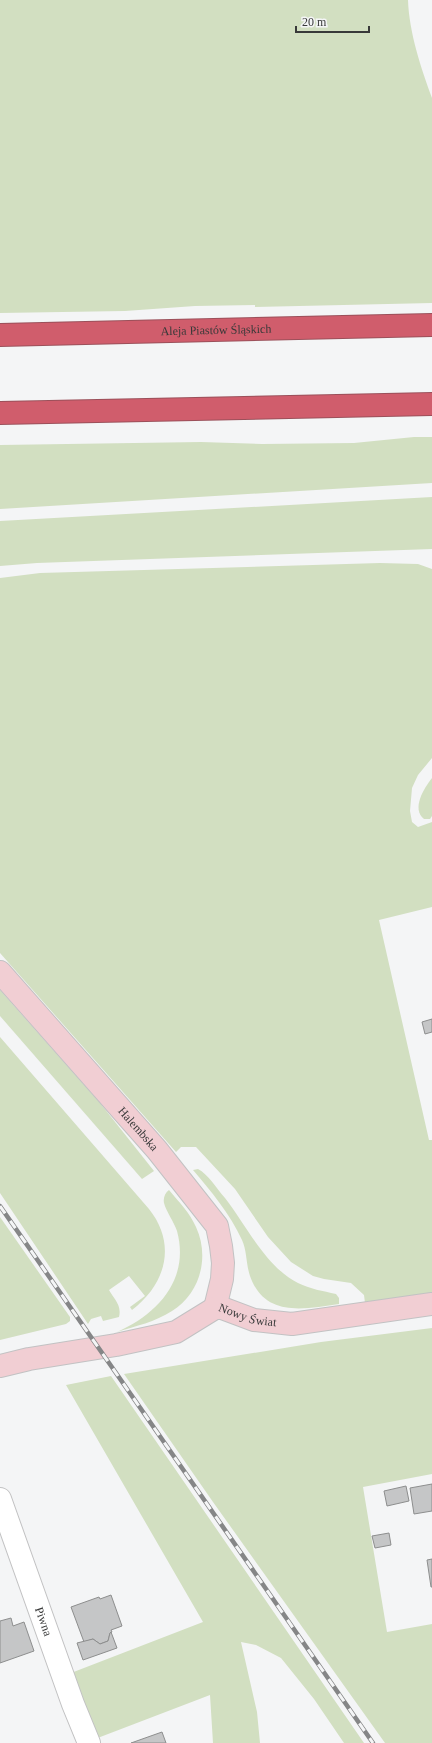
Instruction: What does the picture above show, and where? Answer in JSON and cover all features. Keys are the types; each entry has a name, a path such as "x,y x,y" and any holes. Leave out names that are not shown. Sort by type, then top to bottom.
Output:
{"highway":[{"name":"Aleja Piastów Śląskich","path":"0,335 432,325"},
{"path":"0,413 432,404"}],"street":[{"name":"Halembska","path":"0,972 156,1150 217,1226 222,1246 223,1263 222,1279 215,1308"},
{"name":"Nowy Świat","path":"0,1366 29,1359 116,1345 176,1332 215,1308 222,1308 254,1320 292,1324 432,1304"},
{"name":"Piwna","path":"0,1499 73,1704 89,1743"}],"green space":[{"path":"0,0 408,0 413,37 432,98 432,303 255,307 255,305 195,306 125,311 0,313"},
{"path":"414,437 432,437 432,483 0,509 0,445 201,442 262,444 354,443"},
{"path":"432,497 432,549 37,563 0,566 0,521"},
{"path":"380,563 418,564 432,569 432,758 418,775 412,788 410,811 412,822 418,827 432,822 432,907 379,920 429,1140 432,1140 432,1294 365,1303 364,1295 351,1283 313,1276 291,1262 268,1237 235,1189 196,1147 181,1147 176,1152 0,953 0,578 40,573"},
{"path":"432,778 432,816 430,819 424,819 420,815 419,810 420,798"},
{"path":"0,990 100,1103 154,1171 142,1179 0,1016"},
{"path":"0,1037 149,1209 158,1222 163,1236 165,1249 164,1263 160,1276 144,1300 132,1310 130,1307 145,1296 129,1276 109,1290 118,1306 120,1313 119,1317 103,1321 101,1316 91,1319 88,1324 0,1193"},
{"path":"198,1169 205,1174 225,1198 257,1245 276,1267 298,1283 317,1290 336,1294 339,1298 339,1304 312,1308 287,1308 276,1305 265,1299 257,1289 250,1276 244,1244 237,1230 220,1203 193,1170"},
{"path":"169,1190 194,1222 200,1239 202,1262 196,1285 182,1304 166,1315 138,1326 117,1332 146,1315 157,1305 167,1293 175,1279 179,1264 180,1248 177,1231 164,1203 166,1193"},
{"path":"0,1217 70,1317 70,1321 66,1324 0,1340"},
{"path":"432,1328 432,1474 363,1487 387,1632 432,1624 432,1743 385,1743 213,1502 124,1374 321,1342"},
{"path":"111,1376 364,1743 344,1743 314,1699 281,1658 256,1645 241,1642 257,1712 260,1743 213,1743 210,1695 95,1739 71,1673 203,1622 66,1385"}],"building":[{"path":"432,1019 432,1032 425,1034 422,1022"},
{"path":"432,1484 432,1511 414,1514 410,1488"},
{"path":"406,1486 409,1501 387,1506 384,1491"},
{"path":"389,1533 391,1545 375,1548 372,1536"},
{"path":"432,1559 432,1587 431,1587 427,1560"},
{"path":"111,1595 122,1626 111,1630 112,1632 110,1633 108,1641 100,1644 93,1639 84,1642 71,1607 99,1597 100,1599"},
{"path":"11,1618 13,1626 24,1622 34,1651 0,1663 0,1621"},
{"path":"111,1632 117,1648 83,1660 77,1643 93,1639 100,1644 108,1641"},
{"path":"162,1732 166,1743 131,1743"}],"railway":[{"path":"0,1206 373,1743"}]}
